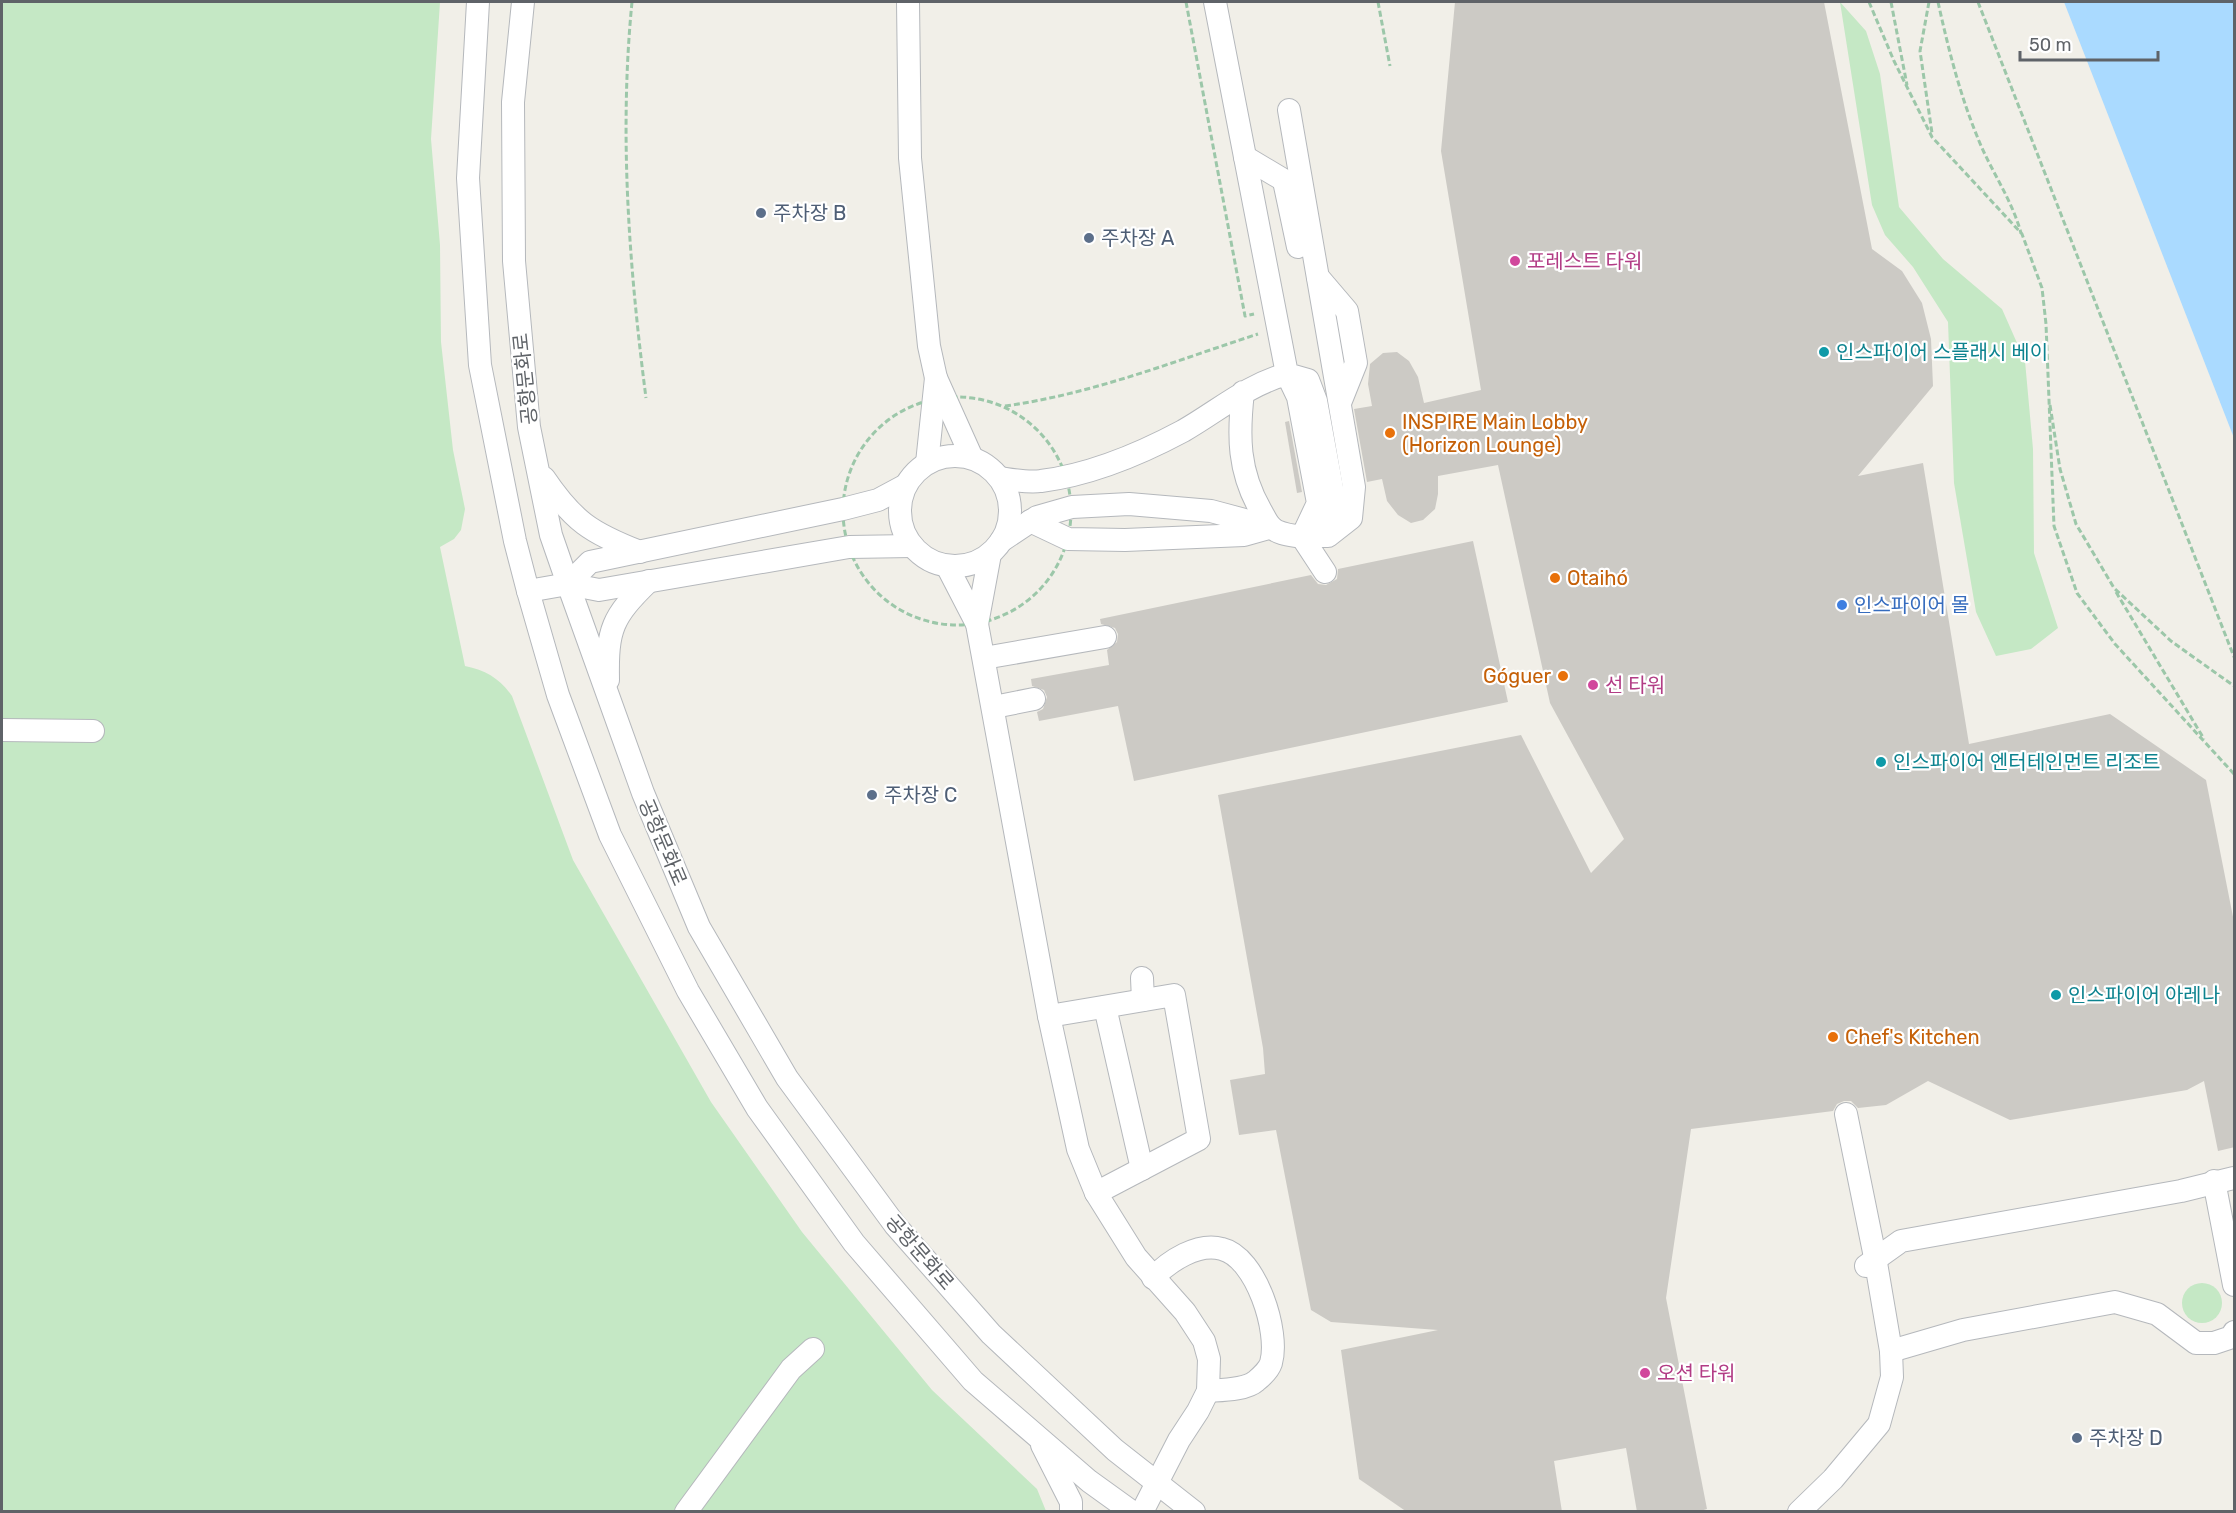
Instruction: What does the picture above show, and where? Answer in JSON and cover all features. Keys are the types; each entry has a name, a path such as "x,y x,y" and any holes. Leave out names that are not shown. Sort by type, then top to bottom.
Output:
{"street":[{"name":"공항문화로","path":"478,2 468,178 480,365 515,541 528,591 558,695 610,835 688,991 757,1108 854,1243 973,1381 1089,1481 1130,1510"},
{"name":"공항문화로","path":"523,2 513,102 514,261 530,427 538,470 551,535 568,584 643,794 699,927 787,1078 895,1225 991,1334 1115,1450 1155,1484 1194,1512"},
{"path":"908,2 910,158 929,346 938,391 972,458"},
{"path":"1215,2 1287,374 1298,397 1318,503 1302,537"},
{"path":"1289,110 1294,186 1318,348 1340,405"},
{"path":"977,624 995,548 1008,526 1010,510 1008,493 1000,478 987,466 972,458 957,455 927,463 915,472 906,485 900,500 900,516 904,532 912,546 934,562 947,566 977,562 995,548 1030,521 1072,507 1129,504 1211,510 1271,527 1281,534 1302,537 1328,536 1351,518 1354,487 1318,276 1294,186 1245,157"},
{"path":"1000,478 1039,482 1135,454 1183,430 1264,380 1287,374"},
{"path":"927,463 938,391"},
{"path":"1243,392 1238,434 1243,469 1254,499 1271,527"},
{"path":"538,470 559,501 585,527 640,552"},
{"path":"568,584 590,562 843,509 879,500 906,485"},
{"path":"1030,521 1068,539 1125,540 1244,535 1271,527"},
{"path":"1302,537 1325,572"},
{"path":"528,591 568,584 599,590 849,547 912,546"},
{"path":"947,566 977,624 1050,1016 1078,1149 1096,1193 1136,1257 1185,1312 1204,1341 1209,1359 1208,1391 1155,1484 1130,1510"},
{"path":"609,700 608,646 613,624 627,603 649,581"},
{"path":"984,658 1106,637"},
{"path":"994,707 1034,699"},
{"path":"2,730 93,730"},
{"path":"1142,978 1143,1000"},
{"path":"1050,1016 1174,995 1199,1139 1096,1193"},
{"path":"1106,1007 1142,1169"},
{"path":"1799,1512 1833,1479 1879,1424 1892,1377 1891,1351 1869,1263 1846,1114"},
{"path":"1869,1263 1901,1241 2181,1191 2224,1180 2235,1285"},
{"path":"1153,1278 1167,1263 1205,1247 1223,1249 1237,1257 1256,1282 1269,1311 1274,1339 1270,1365 1254,1383 1208,1391"},
{"path":"1891,1351 1963,1330 2115,1302 2157,1314 2196,1343 2214,1343 2232,1337 2235,1332"},
{"path":"686,1512 791,1369 813,1349"},
{"path":"1037,1436 1071,1502 1071,1512"}],"path":[{"path":"632,2 626,61 625,178 635,318 646,398"},
{"path":"1186,2 1245,316 1254,314"},
{"path":"1378,2 1390,66"},
{"path":"1869,2 1932,137 2022,234"},
{"path":"1891,2 1908,89"},
{"path":"1929,2 1920,51 1932,137"},
{"path":"1938,2 1951,63 1977,138 2013,204 2042,288 2054,526 2077,593 2115,644 2235,774"},
{"path":"1978,2 2235,657"},
{"path":"1004,406 1049,400 1083,391 1258,334"},
{"path":"2048,390 2060,469 2076,524 2206,744"},
{"path":"938,391 1004,406 1024,418 1042,434 1056,454 1066,476 1072,507 1068,539 1056,569 1035,595 1008,614 977,624 941,624 926,621 897,608 884,599 862,575 849,547 843,509 850,471 869,437 901,411 938,391"},
{"path":"2114,588 2171,641 2235,686"}],"green space":[{"path":"2,2 440,2 431,139 440,245 441,342 453,450 465,509 461,530 454,539 440,547 465,666 492,676 512,696 573,860 711,1102 802,1232 932,1390 1037,1489 1046,1511 2,1512"},
{"path":"1840,2 1866,31 1880,74 1899,207 1943,259 2002,309 2025,361 2033,449 2034,553 2058,628 2031,649 1996,656 1976,612 1954,483 1948,322 1913,267 1885,235 1872,205"},
{"path":"2202,1283 2210,1284 2216,1289 2221,1295 2221,1311 2216,1317 2210,1322 2202,1323 2194,1322 2188,1317 2183,1311 2182,1303 2183,1295 2188,1289 2194,1284"}],"water":[{"path":"2064,2 2234,2 2234,438"}],"building":[{"name":"인스파이어 엔터테인먼트 리조트","path":"1455,2 1824,2 1872,249 1902,271 1922,303 1931,339 1933,386 1858,476 1923,463 1969,744 2110,714 2206,780 2235,927 2235,1147 2218,1151 2204,1081 2187,1090 2010,1120 1928,1081 1886,1105 1858,1108 1851,1101 1844,1101 1837,1104 1833,1111 1691,1129 1666,1298 1707,1509 1697,1512 1637,1512 1626,1448 1554,1461 1562,1512 1407,1512 1359,1479 1341,1350 1438,1330 1331,1322 1311,1310 1276,1130 1239,1135 1230,1080 1265,1074 1263,1048 1218,795 1521,735 1591,873 1624,839 1550,703 1498,465 1438,476 1435,509 1423,520 1411,523 1398,515 1387,501 1382,479 1367,482 1354,409 1372,406 1368,384 1370,364 1383,353 1397,352 1409,361 1418,377 1424,403 1481,390 1441,151"},
{"path":"1289,421 1302,492 1297,493 1285,422"},
{"path":"1473,541 1508,702 1134,781 1118,706 1039,721 1037,712 1043,709 1047,697 1044,690 1032,686 1031,679 1109,665 1107,650 1117,642 1118,634 1115,628 1101,624 1100,619 1311,575 1318,584 1326,585 1337,579 1338,569"}],"place":[{"name":"주차장 B","path":"761,213"},
{"name":"주차장 A","path":"1089,238"},
{"name":"포레스트 타워","path":"1515,261"},
{"name":"인스파이어 스플래시 베이","path":"1824,352"},
{"name":"INSPIRE Main Lobby (Horizon Lounge)","path":"1390,433"},
{"name":"Otaihó","path":"1555,578"},
{"name":"인스파이어 몰","path":"1842,605"},
{"name":"Góguer","path":"1563,676"},
{"name":"선 타워","path":"1593,685"},
{"name":"인스파이어 엔터테인먼트 리조트","path":"1881,762"},
{"name":"주차장 C","path":"872,795"},
{"name":"인스파이어 아레나","path":"2056,995"},
{"name":"Chef's Kitchen","path":"1833,1037"},
{"name":"오션 타워","path":"1645,1373"},
{"name":"주차장 D","path":"2077,1438"}]}
